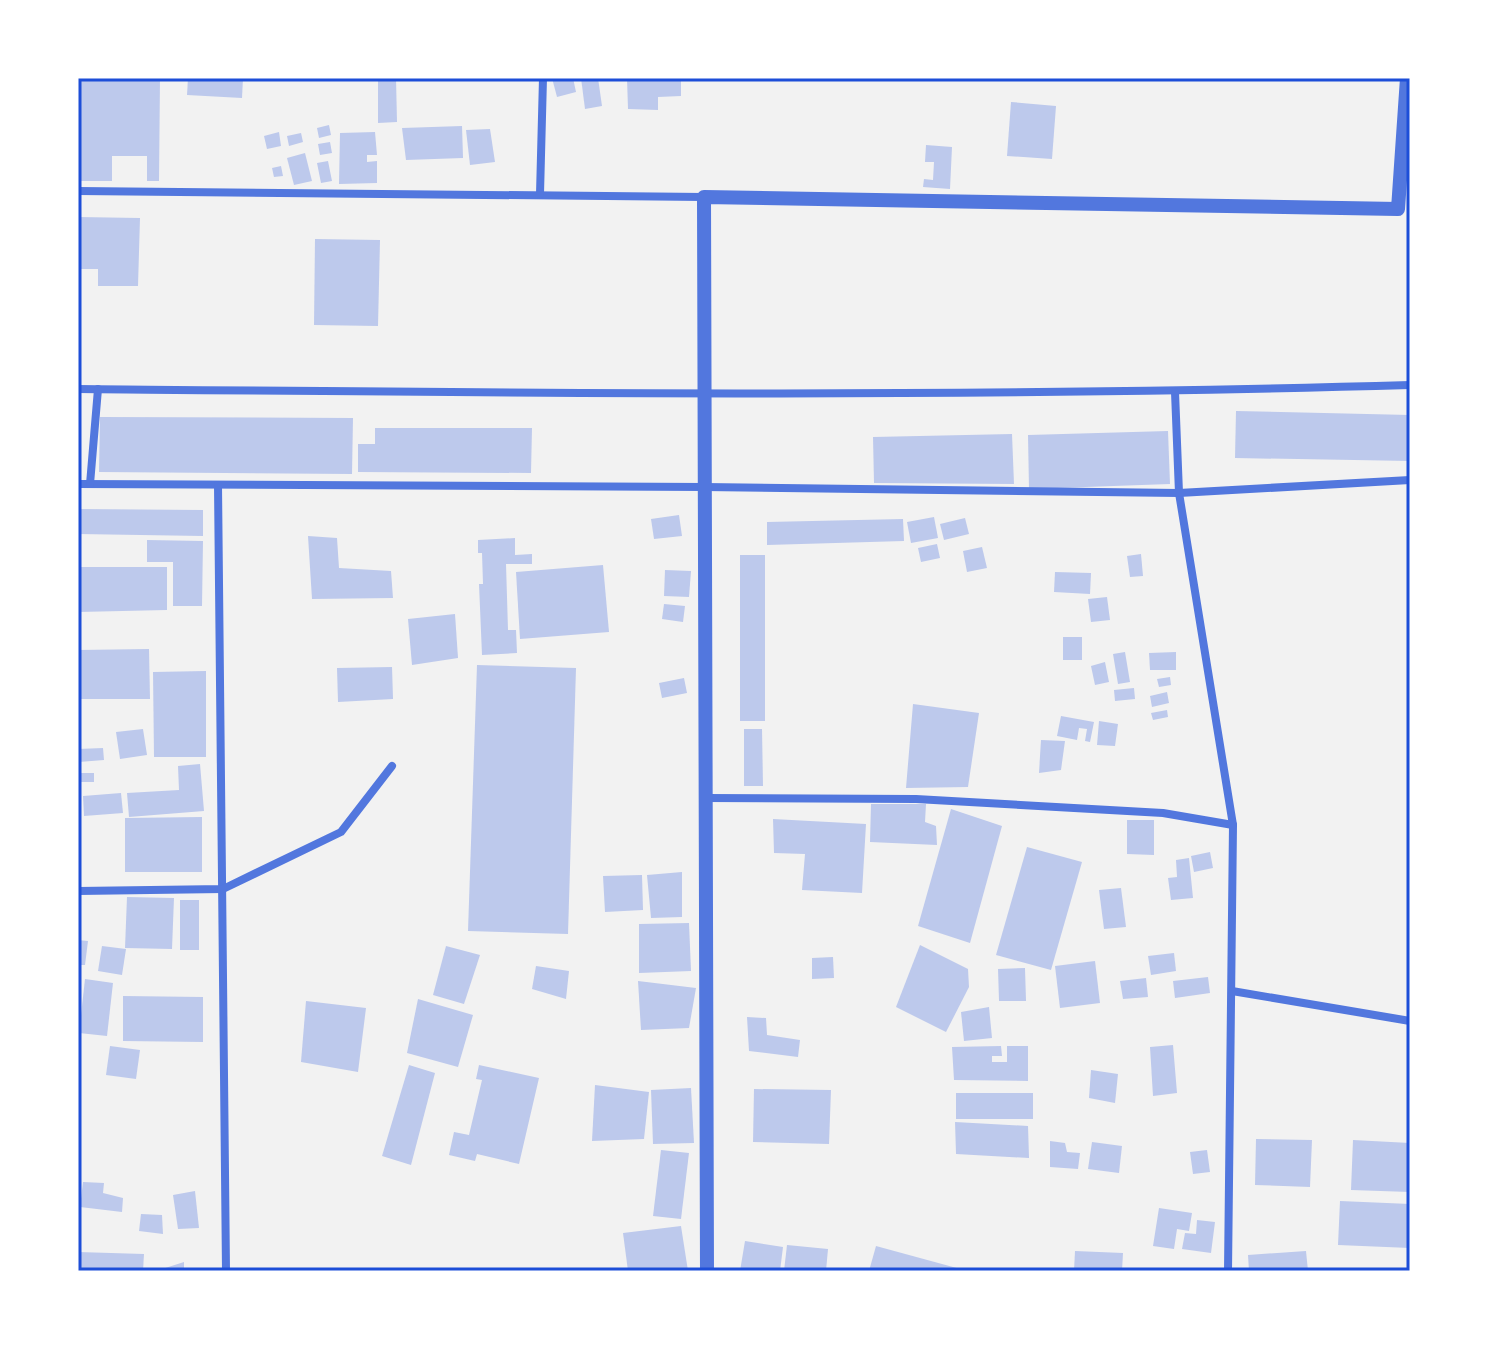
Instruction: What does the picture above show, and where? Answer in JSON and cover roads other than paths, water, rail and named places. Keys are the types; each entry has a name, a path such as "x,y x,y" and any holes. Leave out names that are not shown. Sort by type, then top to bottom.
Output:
{"street":[{"path":"540,194 543,78"},
{"path":"78,191 540,194 1398,209 1407,78"},
{"path":"704,197 707,1271"},
{"path":"78,389 705,395 1175,392 1410,385"},
{"path":"90,484 98,389"},
{"path":"1175,392 1179,493 1233,825 1228,1271"},
{"path":"78,484 1179,493 1410,480"},
{"path":"218,485 226,1271"},
{"path":"78,891 223,889 341,832 392,766"},
{"path":"706,798 916,799 1163,813 1233,825"},
{"path":"1232,991 1410,1021"}]}
